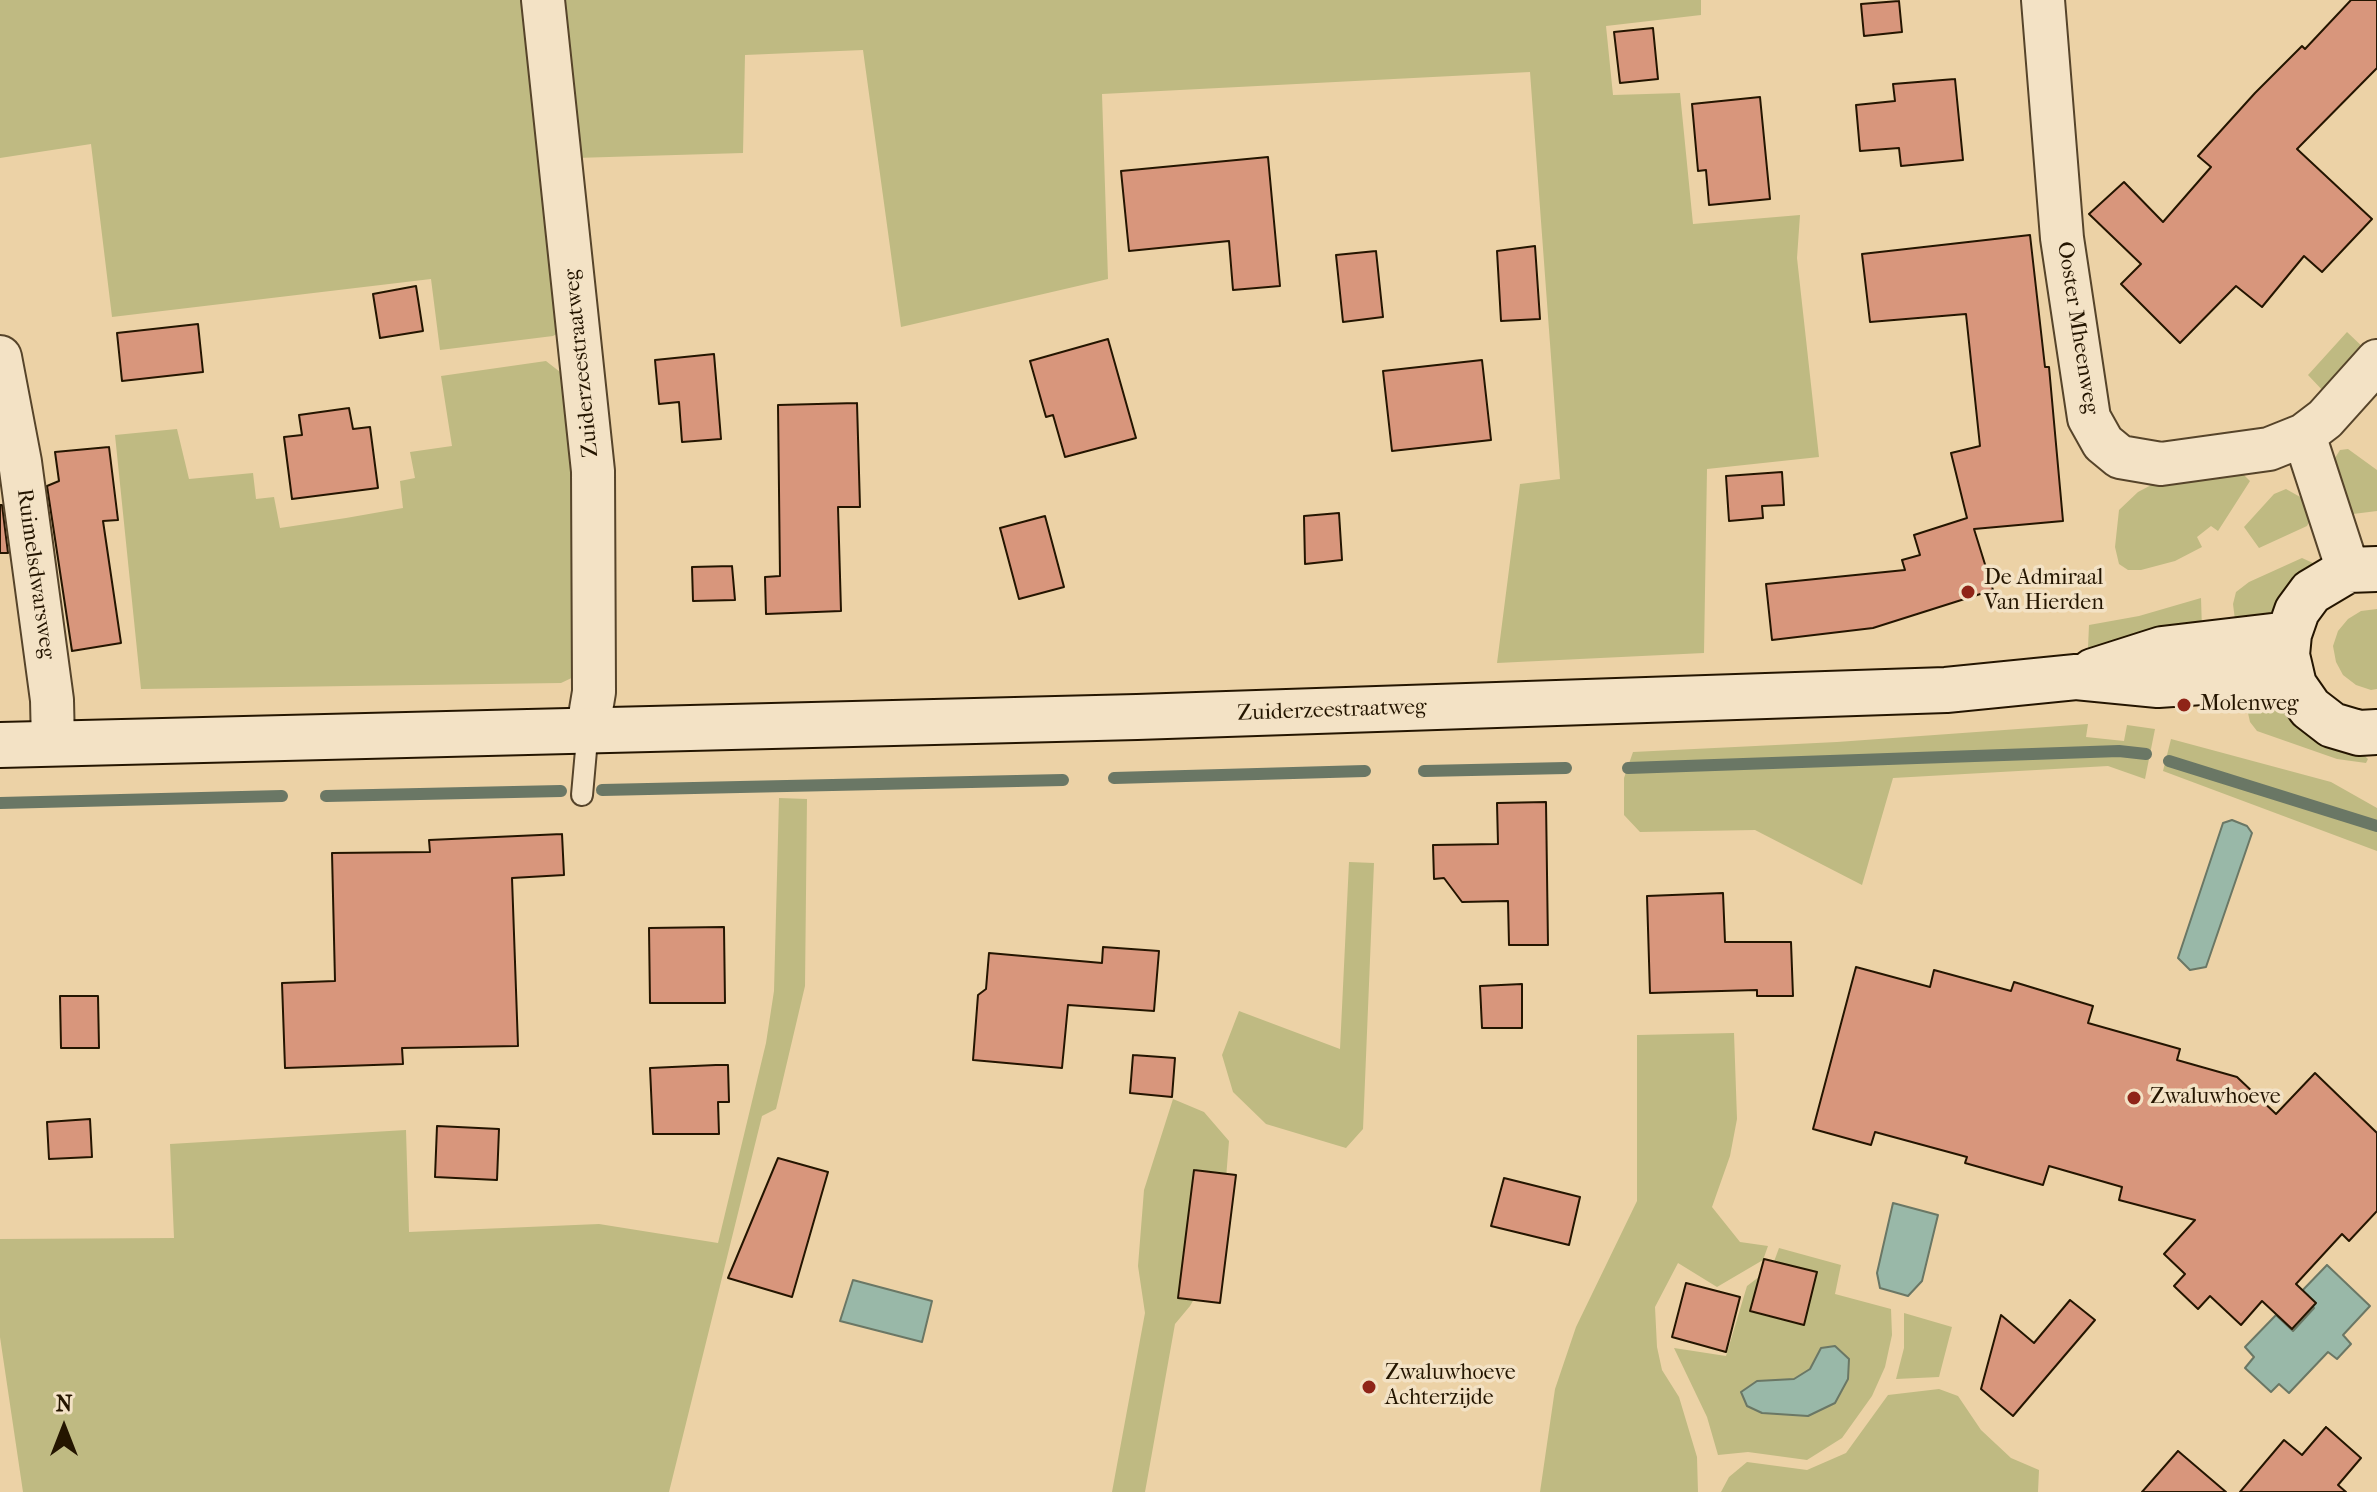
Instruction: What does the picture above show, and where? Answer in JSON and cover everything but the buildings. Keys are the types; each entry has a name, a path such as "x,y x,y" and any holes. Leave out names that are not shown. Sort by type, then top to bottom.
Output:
{"main road":[{"path":"2363,570 2311,592 2297,611 2289,655 2300,699 2332,725 2359,733 2377,732"},
{"name":"Zuiderzeestraatweg","path":"0,745 1607,703 1946,690 2076,677 2162,649 2289,655"}],"street":[{"name":"Zuiderzeestraatweg","path":"543,0 593,471 594,692 588,728"},
{"name":"Ooster Mheenweg","path":"2043,0 2062,238 2078,359 2095,431 2120,457 2161,464 2269,449 2304,435"},
{"name":"Ruimelsdwarsweg","path":"0,357 20,462 52,700 53,744"},
{"path":"2363,570 2304,435 2325,419 2377,361"}],"lane":[{"path":"582,795 588,728"}],"shaded area":[{"path":"0,0 533,0 569,327 553,336 440,350 431,279 112,317 91,144 0,158"},
{"path":"557,0 1701,0 1701,15 1606,26 1613,95 1680,93 1693,224 1800,215 1797,258 1819,457 1707,469 1704,653 1497,663 1520,484 1560,479 1530,72 1102,94 1108,279 901,327 863,50 745,55 743,153 575,158"},
{"path":"2347,332 2367,351 2325,393 2308,375"},
{"path":"546,361 578,386 580,674 561,683 141,689 115,435 177,429 189,479 253,473 256,499 274,497 280,528 346,518 403,508 400,481 415,478 410,452 452,446 441,376"},
{"path":"2348,449 2377,470 2377,511 2353,514 2344,509 2333,461 2340,450"},
{"path":"2241,472 2250,481 2218,531 2211,526 2197,537 2202,547 2175,561 2141,570 2128,570 2119,564 2115,547 2119,510 2138,492 2157,482"},
{"path":"2286,489 2302,498 2310,520 2307,526 2259,548 2244,527 2274,494"},
{"path":"2302,558 2313,563 2289,604 2271,616 2236,628 2233,604 2236,592 2249,582"},
{"path":"2201,598 2202,630 2088,648 2089,625 2139,616"},
{"path":"2377,609 2377,689 2371,690 2356,685 2343,675 2333,646 2338,631 2348,619 2361,611"},
{"path":"2244,695 2271,696 2285,702 2355,747 2368,759 2366,763 2337,759 2257,731 2250,722"},
{"path":"2088,724 2086,737 2124,741 2127,725 2155,729 2145,779 2108,766 1893,778 1862,885 1755,830 1640,832 1624,815 1624,778 1633,752 1837,742"},
{"path":"2171,739 2331,782 2377,808 2377,851 2163,771"},
{"path":"779,798 807,799 805,986 776,1109 762,1116 669,1492 23,1492 0,1337 0,1239 174,1238 170,1144 406,1130 409,1232 599,1224 718,1243 766,1043 774,991"},
{"path":"2232,820 2247,826 2252,833 2206,967 2190,970 2178,958 2223,823"},
{"path":"1349,862 1374,863 1363,1129 1346,1148 1266,1124 1233,1092 1222,1055 1239,1011 1340,1049"},
{"path":"1734,1033 1737,1119 1730,1156 1712,1207 1740,1242 1768,1246 1763,1260 1717,1287 1678,1263 1655,1307 1657,1347 1662,1370 1679,1397 1697,1457 1698,1492 1540,1492 1555,1389 1576,1327 1637,1201 1637,1035"},
{"path":"1173,1099 1204,1112 1229,1141 1220,1254 1190,1306 1175,1324 1145,1492 1112,1492 1145,1313 1138,1266 1144,1190"},
{"path":"1893,1203 1938,1215 1922,1281 1908,1296 1880,1288 1877,1273"},
{"path":"1779,1248 1841,1265 1835,1294 1891,1309 1892,1335 1885,1367 1872,1396 1842,1438 1807,1460 1748,1452 1718,1455 1707,1417 1674,1348 1726,1356 1747,1286 1772,1267"},
{"path":"2327,1265 2370,1306 2343,1335 2351,1344 2337,1359 2328,1352 2289,1393 2279,1384 2271,1392 2245,1368 2254,1357 2245,1347 2276,1315 2293,1331 2314,1308 2299,1294"},
{"path":"853,1280 932,1301 922,1342 840,1321"},
{"path":"1904,1313 1952,1327 1939,1377 1896,1379 1904,1348"},
{"path":"1835,1346 1849,1359 1848,1379 1835,1403 1808,1416 1762,1413 1747,1406 1741,1392 1757,1381 1794,1379 1810,1369 1821,1348"},
{"path":"1939,1389 1958,1396 1981,1430 2011,1458 2039,1470 2038,1492 1721,1492 1729,1477 1747,1462 1807,1470 1846,1453 1888,1395"}],"waterway":[{"path":"1628,768 2119,751 2146,754"},
{"path":"2169,761 2377,826"},
{"path":"1424,771 1566,768"},
{"path":"1114,778 1365,771"},
{"path":"602,790 1063,780"},
{"path":"326,796 561,791"},
{"path":"0,803 282,796"}],"place":[{"name":"De Admiraal Van Hierden","path":"1968,592"},
{"name":"Molenweg","path":"2184,705"},
{"name":"Zwaluwhoeve","path":"2134,1098"},
{"name":"Zwaluwhoeve Achterzijde","path":"1369,1387"}]}
